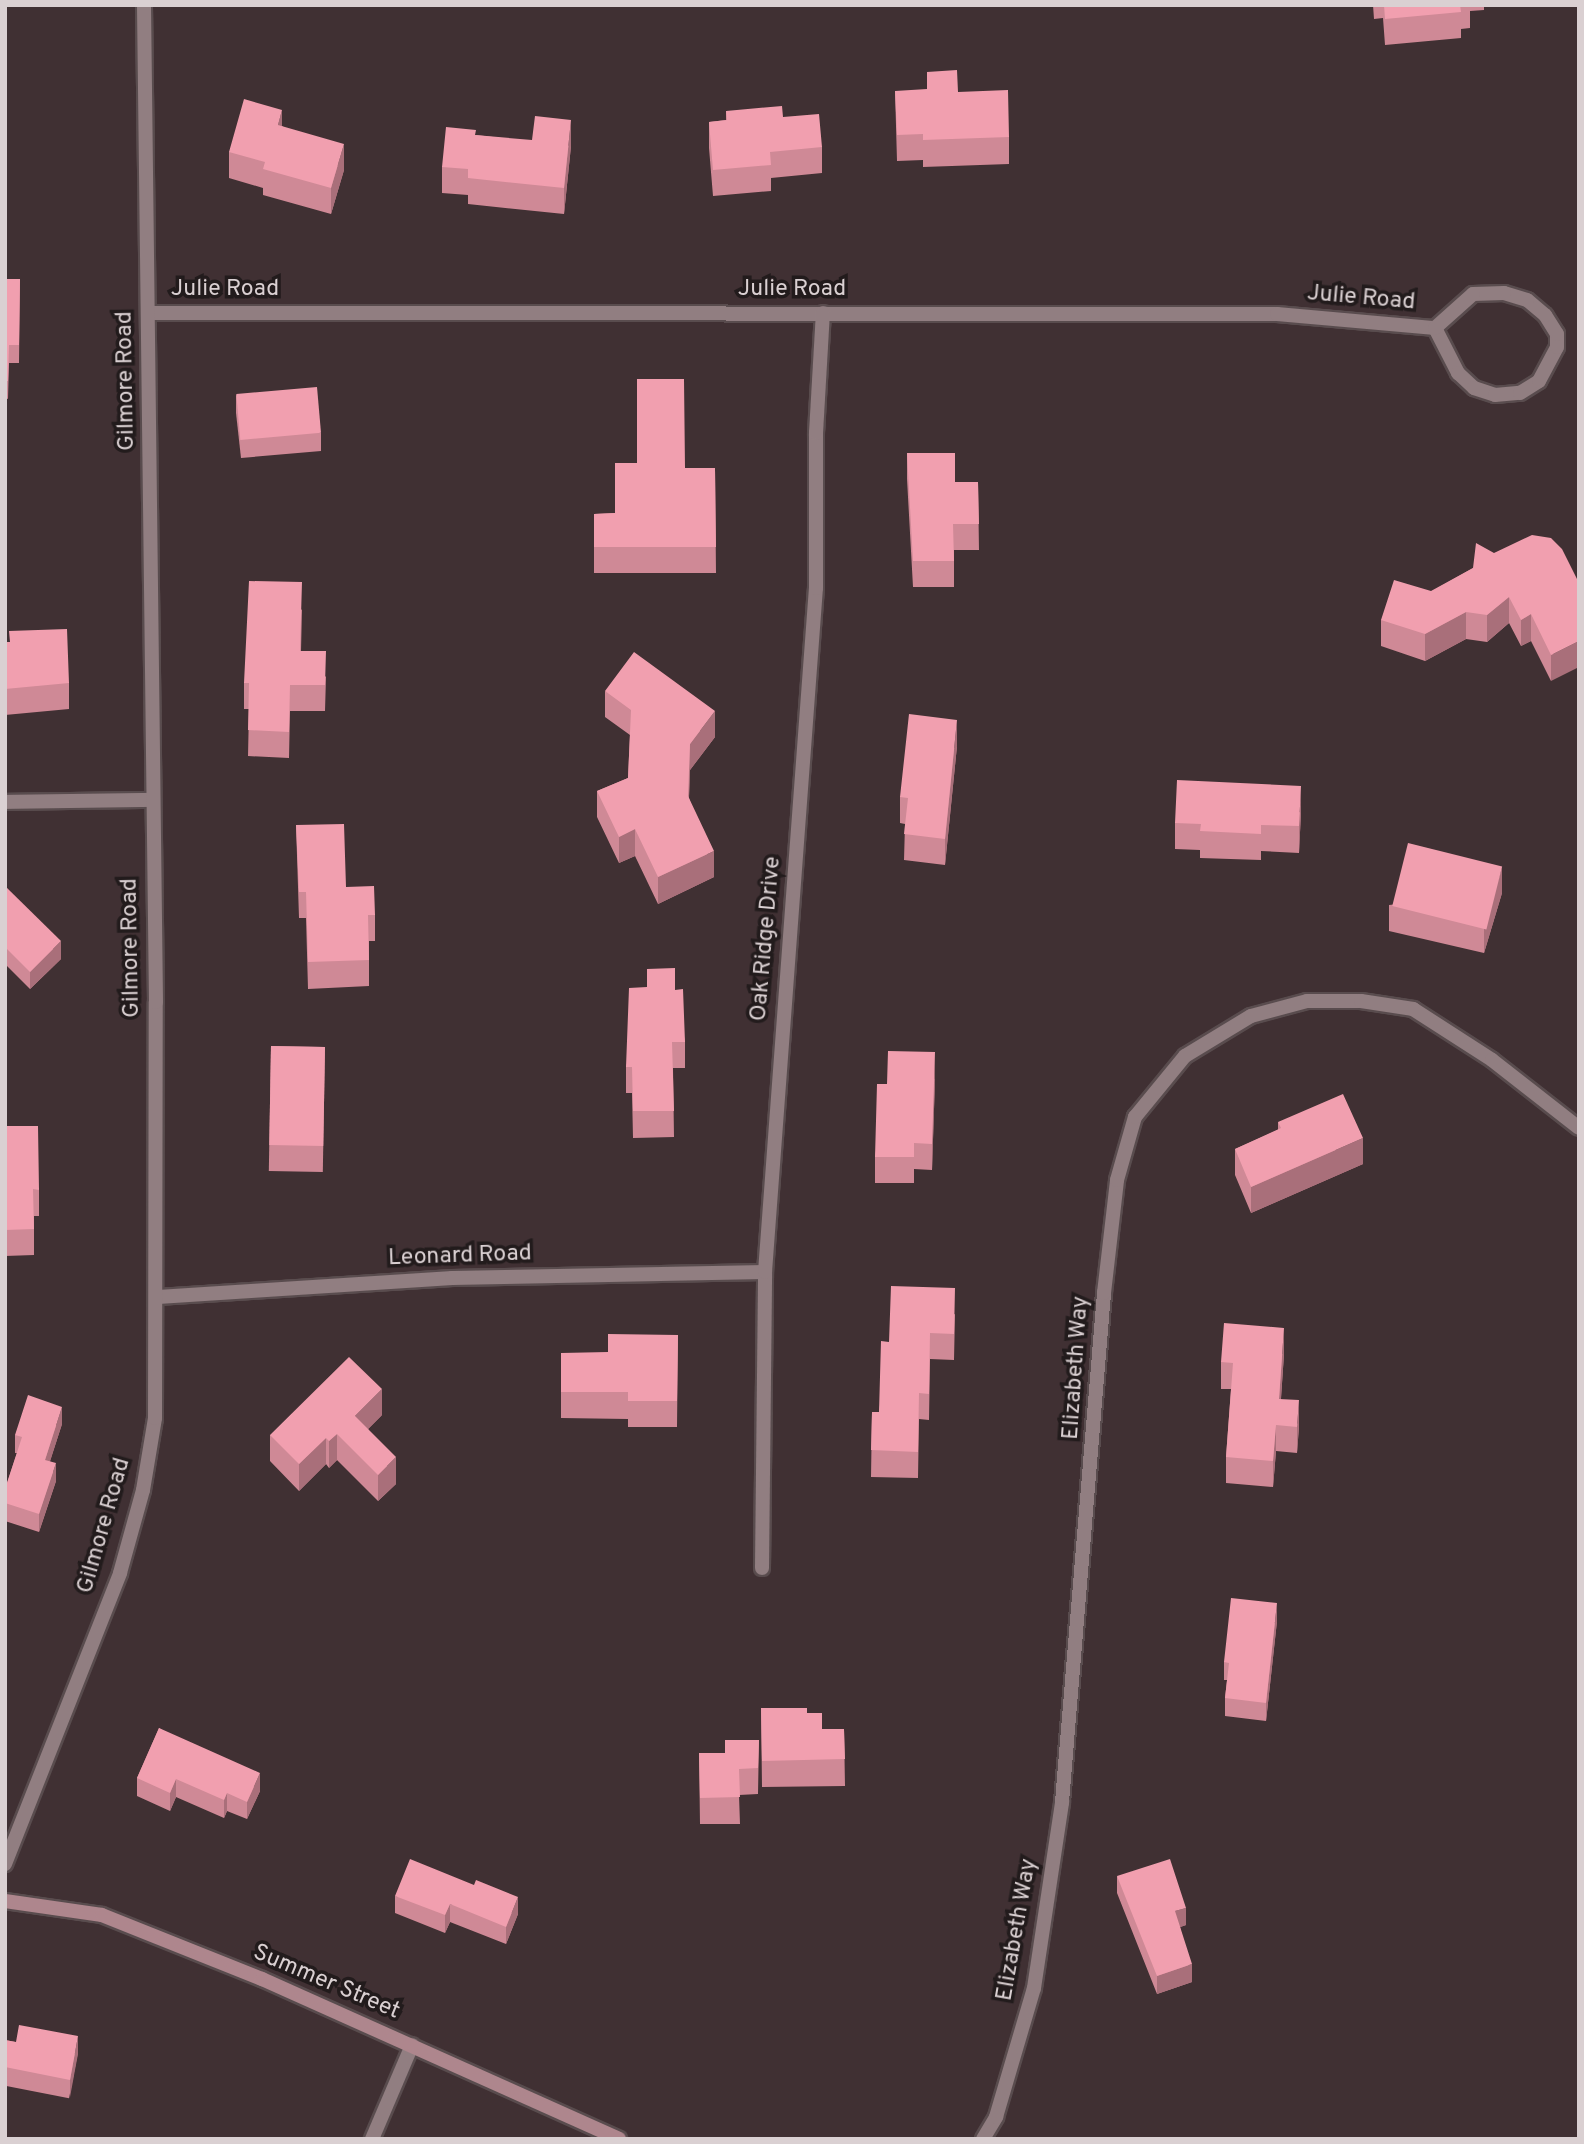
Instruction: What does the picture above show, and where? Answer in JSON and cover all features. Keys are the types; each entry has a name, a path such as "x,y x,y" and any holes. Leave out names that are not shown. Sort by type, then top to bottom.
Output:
{"street":[{"name":"Gilmore Road","path":"5,1864 120,1573 143,1490 155,1418 158,1297 144,5"},
{"name":"Julie Road","path":"149,313 1277,314 1435,328 1474,294 1504,293 1527,300 1545,314 1557,334 1557,347 1539,381 1520,393 1496,395 1474,388 1458,373 1435,328"},
{"name":"Oak Ridge Drive","path":"762,1568 765,1272 816,588 816,433 823,313"},
{"path":"5,802 153,800"},
{"name":"Elizabeth Way","path":"983,2139 996,2117 1034,1988 1062,1802 1104,1293 1117,1180 1135,1117 1185,1056 1251,1016 1307,1000 1348,1001 1413,1009 1492,1060 1579,1128"},
{"name":"Leonard Road","path":"158,1297 452,1278 765,1272"},
{"name":"Summer Street","path":"5,1901 102,1915 412,2045 619,2139"},
{"path":"373,2139 412,2045"}],"building":[{"path":"1384,5 1460,5 1461,12 1385,19"},
{"path":"957,70 958,92 1008,90 1009,137 923,140 923,134 897,135 895,91 927,89 927,72"},
{"path":"244,99 282,110 278,125 344,144 331,188 263,169 265,162 229,152"},
{"path":"782,106 783,117 819,114 822,147 770,152 771,165 713,170 709,122 727,120 726,111"},
{"path":"535,116 571,120 564,188 468,178 468,169 442,167 446,127 476,130 475,135 532,140"},
{"path":"5,279 20,279 19,345 9,345 8,381 5,381"},
{"path":"637,379 684,379 685,468 715,468 716,547 594,547 594,514 615,513 615,463 637,463"},
{"path":"317,387 321,433 240,440 236,394"},
{"path":"907,453 955,453 955,482 978,482 979,524 953,524 954,561 913,561"},
{"path":"1532,535 1551,538 1562,549 1579,583 1579,641 1551,655 1531,614 1521,620 1509,597 1487,615 1466,612 1425,634 1381,620 1394,580 1431,591 1473,568 1476,543 1494,553"},
{"path":"249,581 302,582 300,651 326,651 325,685 290,685 289,732 248,730 249,683 244,683"},
{"path":"67,629 69,683 5,689 5,642 10,642 9,631"},
{"path":"634,652 715,711 690,744 688,796 714,851 658,877 635,829 619,837 597,791 628,778 631,710 605,691"},
{"path":"909,714 957,720 945,839 904,834 908,798 900,797"},
{"path":"1177,780 1301,786 1299,826 1261,825 1261,834 1200,831 1201,824 1175,823"},
{"path":"344,824 346,887 374,886 375,915 368,915 369,960 308,962 306,892 299,892 296,825"},
{"path":"1408,843 1502,866 1486,930 1392,906"},
{"path":"5,886 61,941 30,972 5,947"},
{"path":"675,968 675,990 683,989 685,1042 672,1042 674,1111 633,1111 632,1067 626,1067 629,988 647,987 647,969"},
{"path":"271,1046 325,1047 323,1146 269,1145"},
{"path":"888,1051 935,1052 932,1144 914,1143 914,1157 875,1157 877,1084 887,1084"},
{"path":"1343,1094 1363,1138 1251,1187 1235,1149 1281,1128 1278,1122"},
{"path":"5,1126 38,1126 39,1190 33,1189 34,1229 5,1230"},
{"path":"891,1286 955,1288 954,1334 930,1333 929,1394 919,1393 918,1452 871,1450 872,1412 879,1412 881,1341 889,1342"},
{"path":"1224,1323 1284,1328 1279,1399 1299,1400 1297,1427 1276,1425 1273,1461 1226,1457 1233,1363 1221,1362"},
{"path":"608,1334 678,1335 677,1401 628,1401 628,1392 561,1392 561,1353 608,1352"},
{"path":"349,1357 382,1389 355,1416 396,1457 378,1475 337,1434 329,1441 326,1438 299,1464 270,1435"},
{"path":"28,1395 62,1407 45,1460 56,1463 39,1514 5,1503 5,1489 22,1437 15,1435"},
{"path":"1231,1598 1277,1603 1266,1703 1225,1698 1229,1663 1224,1662"},
{"path":"761,1708 807,1708 807,1713 822,1713 822,1729 844,1729 845,1759 762,1761"},
{"path":"159,1728 260,1773 247,1802 227,1793 224,1800 176,1779 170,1793 137,1778"},
{"path":"725,1740 759,1740 758,1768 739,1769 740,1797 700,1798 699,1753 725,1753"},
{"path":"410,1859 474,1885 476,1880 518,1897 506,1927 450,1904 445,1915 395,1896"},
{"path":"1170,1859 1186,1908 1175,1911 1192,1964 1157,1976 1117,1876"},
{"path":"19,2025 78,2036 70,2080 5,2067 5,2040 16,2042"}]}
